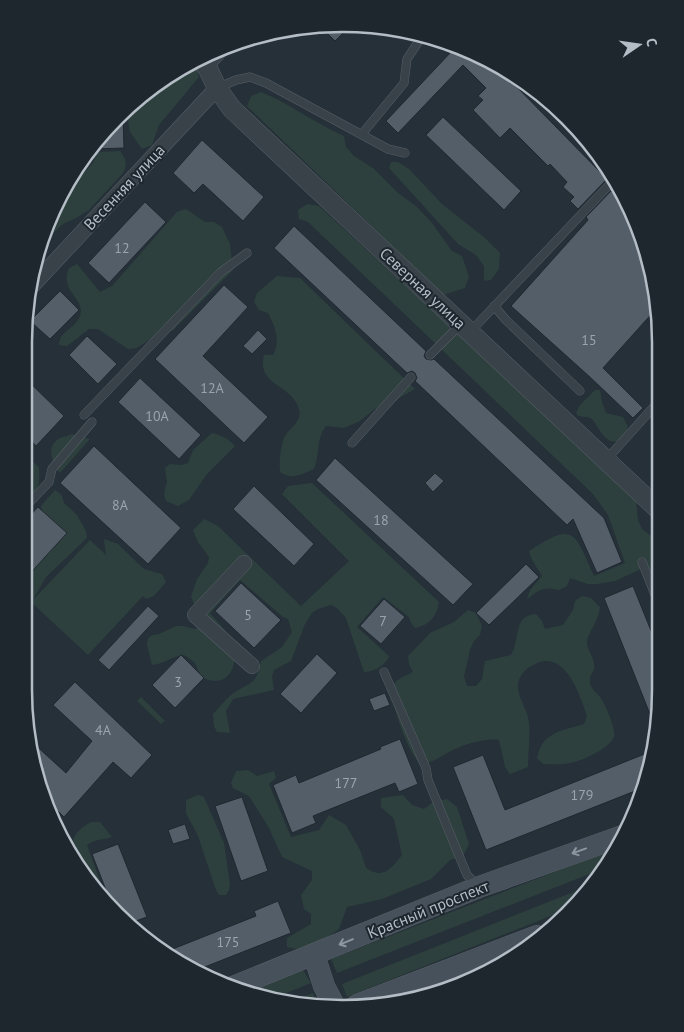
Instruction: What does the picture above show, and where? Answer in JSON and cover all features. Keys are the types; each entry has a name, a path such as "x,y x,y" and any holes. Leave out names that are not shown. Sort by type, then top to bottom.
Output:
{"main road":[{"name":"Красный проспект","path":"243,983 479,888 614,838"},
{"path":"376,998 521,942"},
{"path":"314,955 324,986 331,999"}],"street":[{"name":"Северная улица","path":"205,64 217,88 232,109 652,503"},
{"name":"Весенняя улица","path":"39,279 217,88"},
{"path":"244,563 196,615 252,666"}],"lane":[{"path":"362,134 404,82 407,59 418,42"},
{"path":"217,88 236,80 250,77 266,83 388,149 405,153"},
{"path":"430,355 494,306 609,185"},
{"path":"84,415 221,272 248,253"},
{"path":"494,306 506,320 580,391"},
{"path":"352,443 411,377"},
{"path":"606,460 652,410"},
{"path":"33,499 49,482 52,469 92,422"},
{"path":"642,562 652,587"},
{"path":"384,672 426,768 428,780 467,875 479,888"}],"green space":[{"path":"196,69 199,77 159,125 152,145 142,149 130,132 128,118 154,96"},
{"path":"261,92 344,136 346,147 354,156 373,168 398,193 416,206 432,223 452,251 462,256 469,277 465,288 443,295 247,106 251,96"},
{"path":"120,151 126,161 123,173 89,210 63,224 52,234 64,205 81,175 93,163 98,152"},
{"path":"391,162 398,162 409,169 442,204 485,238 500,253 499,269 491,280 484,281 484,266 476,255 458,244 389,168"},
{"path":"307,204 319,206 604,469 636,501 638,520 642,529 652,536 652,570 639,570 615,581 597,584 588,584 570,578 567,586 559,590 549,588 535,593 527,599 530,590 542,576 529,551 556,536 565,534 577,541 594,576 625,563 608,515 593,494 308,222 299,219 298,210"},
{"path":"186,209 205,222 214,222 222,227 230,244 233,270 173,330 152,338 137,348 128,349 98,329 89,329 67,346 59,345 61,337 76,322 81,310 67,283 69,268 77,264 100,292 112,286 177,212"},
{"path":"277,276 300,278 415,389 399,398 392,405 375,409 360,421 344,428 326,426 319,441 314,469 301,475 293,476 280,472 280,455 286,434 299,418 299,409 289,394 265,373 263,365 264,355 273,355 277,339 268,313 259,310 254,302 257,293"},
{"path":"595,390 600,390 606,413 623,417 628,427 618,441 613,442 609,440 592,419 578,416 576,413 580,405"},
{"path":"212,433 225,438 235,446 207,474 189,500 178,506 166,501 164,494 167,481 165,468 170,464 182,465 188,463 193,450"},
{"path":"72,434 90,439 60,473 53,461 52,447 60,438"},
{"path":"33,462 39,467 38,486 34,493"},
{"path":"312,483 439,602 437,612 425,625 415,628 409,617 383,597 357,627 389,656 379,667 372,671 364,672 346,618 337,608 331,605 318,609 312,613 305,624 291,661 274,670 272,677 274,690 233,699 226,711 230,733 217,732 214,726 213,714 230,696 254,680 261,661 282,647 292,632 288,619 283,617 240,580 210,613 236,643 235,661 231,672 222,680 216,681 202,677 194,662 184,655 152,665 147,645 148,638 176,626 195,629 201,626 201,620 191,597 197,579 208,563 209,557 198,542 193,530 204,519 218,526 301,606 349,561 282,494 288,486"},
{"path":"55,490 61,494 64,503 77,515 86,531 87,538 46,577 33,600 33,546 42,511 41,506"},
{"path":"104,539 118,544 144,569 162,574 166,582 154,596 146,599 143,596 88,655 33,604 33,600 90,540 106,555"},
{"path":"582,596 591,598 600,607 598,617 587,642 594,665 590,685 601,698 610,718 614,729 612,741 588,757 567,764 543,764 537,758 543,743 548,738 560,731 584,724 587,716 573,681 567,673 561,666 553,662 543,661 527,669 521,676 518,684 529,722 528,767 510,774 505,767 499,740 470,744 453,750 433,761 420,764 401,728 394,705 392,688 398,680 413,672 408,656 430,633 454,622 468,610 476,613 482,626 480,635 474,641 470,650 464,677 467,686 476,686 482,679 485,661 511,655 520,623 523,619 536,614 542,621 545,629 563,625 573,610 575,601"},
{"path":"141,697 165,721 161,724 137,701"},
{"path":"248,770 257,776 274,771 276,778 269,784 291,837 319,830 329,815 346,825 360,850 366,868 372,871 382,873 387,871 402,855 394,819 381,807 381,798 403,795 412,805 424,809 434,801 447,799 457,807 469,844 463,856 450,860 431,879 382,899 347,907 339,929 328,937 296,949 287,947 287,938 311,924 311,914 304,909 301,895 312,880 312,871 282,857 269,828 249,796 233,788 231,783 236,771"},
{"path":"198,795 204,797 224,843 230,884 226,895 219,895 216,890 198,836 186,813 186,800"},
{"path":"91,822 100,822 112,837 87,845 102,885 73,843 79,830"},
{"path":"605,852 591,873 337,973 331,959"},
{"path":"578,890 556,914 347,997 342,984"},
{"path":"303,970 311,983 283,994 258,988"},
{"path":"313,993 315,998 303,997"}],"building":[{"path":"344,32 335,41 327,33"},
{"path":"451,53 479,64 517,87 601,172 606,180 578,209 570,201 574,197 563,187 567,182 550,164 548,166 510,128 500,138 473,110 483,100 478,96 486,88 463,65 398,133 386,121"},
{"path":"443,117 521,191 504,210 426,135"},
{"path":"123,123 124,148 100,149"},
{"path":"202,140 264,197 243,221 203,184 194,193 173,173"},
{"path":"611,191 620,205 628,224 646,282 650,315 603,368 643,408 633,418 511,306 588,220 586,217"},
{"path":"145,202 166,222 109,283 88,263"},
{"path":"294,226 426,351 424,356 426,359 434,359 604,518 622,562 597,573 573,519 567,525 415,381 417,378 415,373 412,371 407,373 274,248"},
{"path":"224,285 248,307 203,356 268,417 244,443 155,359"},
{"path":"60,291 79,310 50,339 33,324 33,318"},
{"path":"258,330 267,339 252,354 243,346"},
{"path":"87,336 117,364 98,384 69,355"},
{"path":"140,378 201,435 179,459 118,402"},
{"path":"33,386 64,416 36,446 33,443"},
{"path":"94,446 181,528 148,564 60,483"},
{"path":"335,458 473,584 453,605 316,480"},
{"path":"435,473 444,481 433,492 425,483"},
{"path":"254,486 314,544 294,566 233,509"},
{"path":"38,507 67,533 33,570 33,512"},
{"path":"526,564 539,577 489,625 476,613"},
{"path":"241,583 281,620 254,648 215,611"},
{"path":"633,586 652,633 650,715 604,598"},
{"path":"384,599 405,617 381,644 360,626"},
{"path":"148,606 159,616 109,670 98,660"},
{"path":"317,654 337,673 301,713 280,694"},
{"path":"181,655 204,678 175,708 152,685"},
{"path":"75,682 152,755 131,778 113,762 64,817 56,808 38,747 66,773 92,741 53,705"},
{"path":"385,693 390,705 374,711 369,699"},
{"path":"400,739 418,784 399,792 395,783 313,816 316,823 292,833 273,785 296,775 299,783 381,749 380,747"},
{"path":"645,754 634,791 486,850 453,767 483,755 505,810"},
{"path":"242,797 268,871 241,881 215,806"},
{"path":"185,824 190,839 173,844 168,830"},
{"path":"118,844 147,917 136,921 109,894 92,854"},
{"path":"278,901 291,933 204,967 173,949 256,916 254,911"}]}
